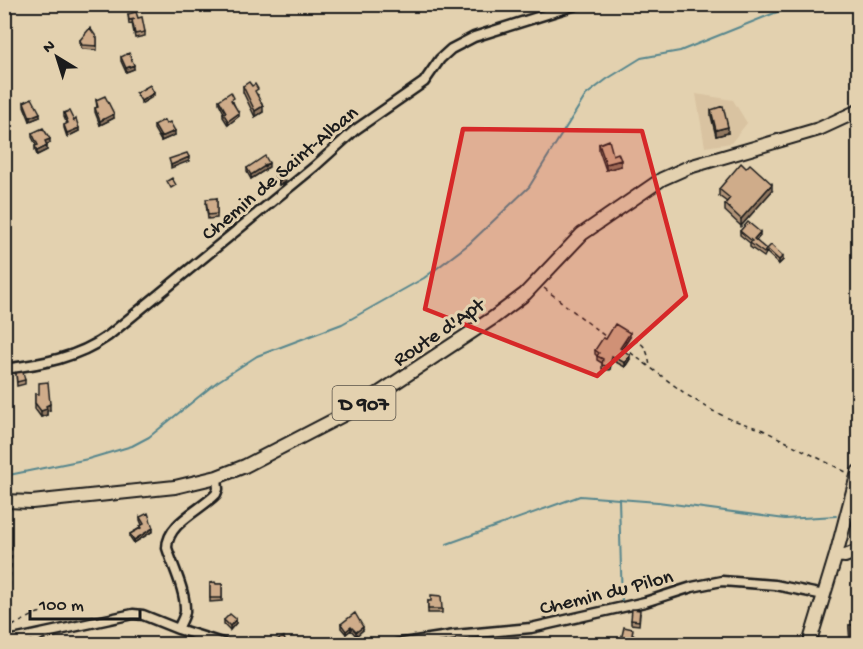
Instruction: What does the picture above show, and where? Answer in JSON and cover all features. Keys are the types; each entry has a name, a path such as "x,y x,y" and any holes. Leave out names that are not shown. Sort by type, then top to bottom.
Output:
{"main road":[{"name":"Route d'Apt","path":"4,501 32,502 175,487 217,477 277,451 355,409 493,318 536,282 582,234 662,179 689,167 819,129 858,111"},
{"path":"809,645 840,553 858,474"},
{"path":"840,553 858,551"}],"street":[{"name":"Chemin de Saint-Alban","path":"4,369 72,356 92,347 108,336 314,168 355,130 424,82 440,59 451,49 474,37 579,4"},
{"path":"178,629 185,609 167,541 178,525 216,494 217,477"},
{"name":"Chemin du Pilon","path":"397,645 455,635 531,628 645,602 692,587 722,581 775,585 824,595"},
{"path":"4,642 133,614 143,615 225,645"}],"lane":[{"path":"30,645 46,633"}],"path":[{"path":"536,282 606,337"},
{"path":"625,349 633,342 641,343 648,353 650,367"},
{"path":"615,343 687,395 730,419 763,430 845,472 858,474"},
{"path":"12,546 9,600 13,627"},
{"path":"4,630 38,613 73,606"}],"highlighted area":[{"path":"463,129 642,131 686,296 597,376 425,309"}],"shaded area":[{"path":"696,94 733,100 747,123 731,143 705,147"}],"building":[{"path":"136,12 138,18 142,17 145,32 135,34 132,20 135,19 129,20 128,14"},
{"path":"90,28 97,38 97,46 82,45 80,40"},
{"path":"129,53 134,65 126,68 121,57"},
{"path":"249,82 252,86 255,84 258,89 255,91 263,106 255,111 243,86"},
{"path":"150,85 154,93 141,101 136,93"},
{"path":"231,92 234,98 231,100 239,113 228,121 219,100"},
{"path":"105,96 114,114 100,121 95,108 98,107 96,100"},
{"path":"32,98 40,113 30,117 24,102"},
{"path":"723,106 728,127 716,130 711,110"},
{"path":"69,111 74,121 76,119 79,128 67,133 64,125 68,123 64,113"},
{"path":"164,120 166,124 170,122 175,131 161,137 154,125"},
{"path":"43,128 50,139 45,141 47,146 37,151 35,146 38,145 32,133"},
{"path":"609,140 613,155 618,153 621,160 606,164 599,144"},
{"path":"187,153 189,157 171,165 169,159"},
{"path":"265,156 269,163 251,175 247,168"},
{"path":"741,163 746,168 750,164 772,184 741,219 725,204 730,198 719,189"},
{"path":"280,170 285,178 279,181 275,173"},
{"path":"172,178 176,185 171,188 167,181"},
{"path":"217,198 217,214 208,215 206,199"},
{"path":"748,222 760,232 754,239 766,249 764,253 750,243 752,241 740,231"},
{"path":"771,245 783,256 779,260 767,249"},
{"path":"615,324 630,333 620,348 630,355 625,363 612,356 610,367 602,365 603,359 597,356 599,353 595,350 603,338 606,339"},
{"path":"23,372 25,380 17,382 16,373"},
{"path":"48,382 50,404 46,406 47,409 41,411 35,403 35,394 39,394 39,383"},
{"path":"148,513 153,528 134,540 130,534 141,528 140,526 144,524 140,517"},
{"path":"210,583 222,584 222,598 210,598"},
{"path":"431,595 441,596 442,609 428,609"},
{"path":"632,609 640,610 639,621 631,620"},
{"path":"355,613 363,627 356,632 351,627 346,631 341,624"},
{"path":"230,614 236,619 230,626 224,620"},
{"path":"849,625 858,625 858,641 850,641"},
{"path":"624,627 633,629 632,635 641,637 640,644 621,640"},
{"path":"284,637 286,644 278,645 276,640"}],"waterway":[{"path":"4,476 88,459 132,446 149,437 217,382 257,356 342,324 424,278 469,244 529,187 586,95 607,79 641,58 680,51 797,4"},
{"path":"447,544 580,496 658,502 785,519 836,516"},
{"path":"619,499 622,604"}]}
